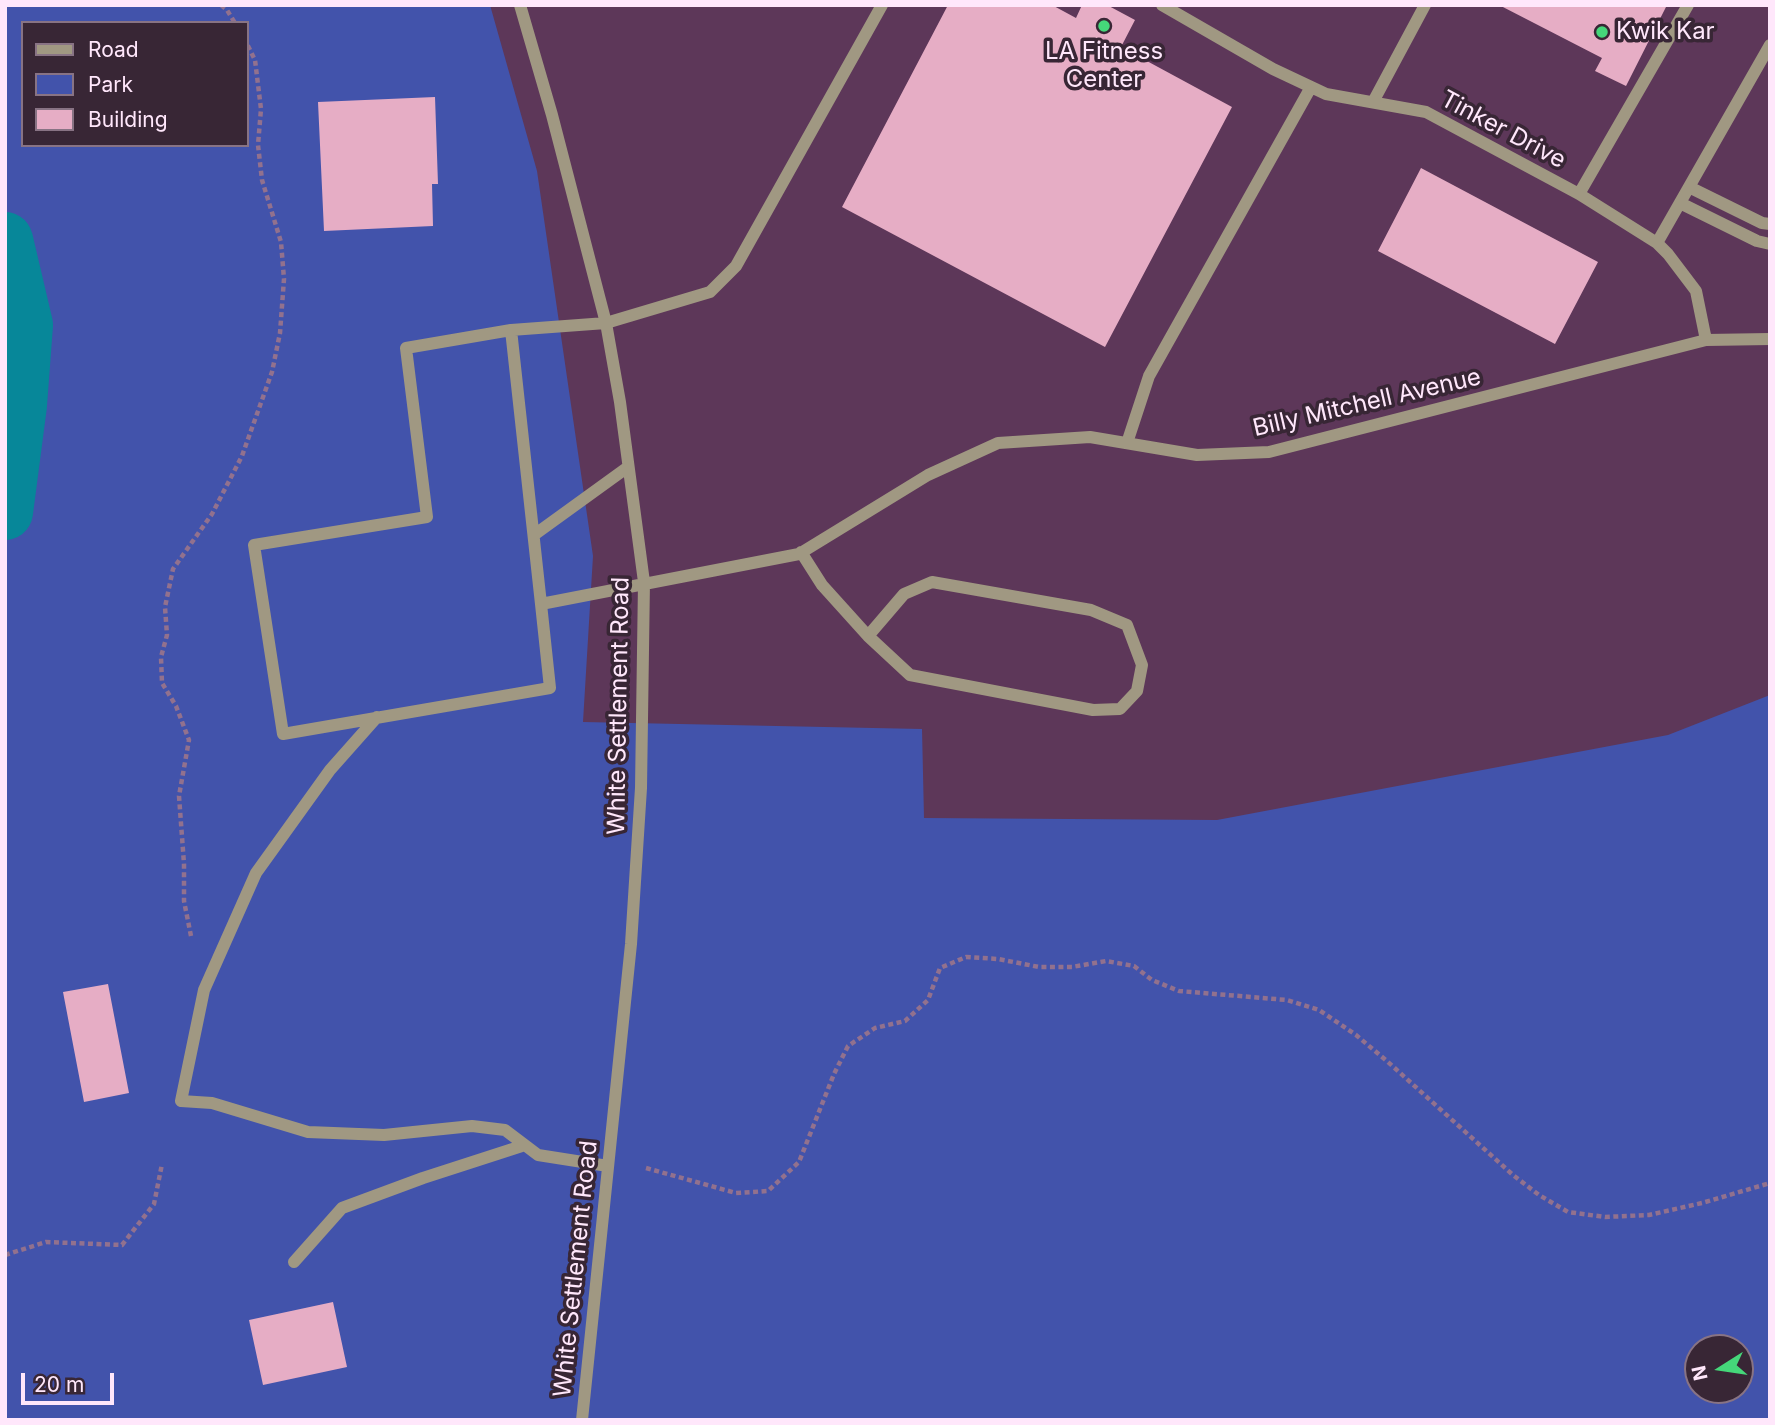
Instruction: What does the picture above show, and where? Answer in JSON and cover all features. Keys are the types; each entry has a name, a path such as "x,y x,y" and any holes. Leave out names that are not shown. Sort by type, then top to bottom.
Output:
{"street":[{"name":"White Settlement Road","path":"520,5 552,115 606,323 620,402 644,582 641,788 631,944 582,1420"},
{"path":"511,330 550,688 282,734 254,545 427,517 406,348 511,330 606,323 710,292 736,266 882,5"},
{"name":"Tinker Drive","path":"1162,5 1273,69 1326,94 1426,112 1579,194 1657,243 1668,254 1696,291 1706,340"},
{"path":"1373,102 1425,5"},
{"path":"1579,194 1688,5"},
{"path":"1657,243 1770,45"},
{"path":"1127,443 1149,376 1311,87"},
{"path":"1689,187 1762,223 1770,224"},
{"path":"1680,203 1757,241 1770,244"},
{"path":"1706,340 1770,339"},
{"name":"Billy Mitchell Avenue","path":"541,604 572,600 644,582 801,552 928,475 998,443 1090,436 1197,455 1269,452 1706,340"},
{"path":"534,535 628,467"},
{"path":"801,552 822,586 867,636 910,675 1093,710 1120,709 1137,691 1142,665 1127,625 1091,610 932,582 904,594 867,636"},
{"path":"377,717 330,770 256,873 204,990 181,1101 212,1103 308,1132 384,1135 472,1126 505,1130 538,1155 608,1166"},
{"path":"294,1262 342,1208 525,1145"}],"path":[{"path":"221,5 233,21"},
{"path":"191,936 184,901 179,796 189,740 176,706 162,683 161,657 167,635 165,607 173,569 212,514 242,456 272,372 280,333 284,279 281,242 262,180 258,145 261,108 255,60 248,46"},
{"path":"646,1168 736,1193 768,1191 799,1162 848,1046 875,1028 905,1021 928,1000 940,968 966,957 998,959 1039,967 1072,967 1106,961 1135,965 1152,980 1179,991 1287,1000 1319,1010 1356,1035 1388,1062 1513,1175 1568,1212 1605,1217 1649,1215 1726,1197 1770,1183"},
{"path":"5,1255 46,1242 122,1245 154,1204 162,1164"}],"green space":[{"path":"5,5 490,5 537,171 593,556 583,722 922,729 924,818 1217,820 1668,735 1770,695 1770,1420 5,1420"}],"building":[{"path":"948,5 1052,5 1076,18 1082,5 1107,5 1135,20 1121,47 1232,107 1105,347 842,207"},
{"name":"Kwik Kar","path":"1499,5 1667,5 1626,86 1595,71 1602,58"},
{"path":"435,97 438,184 432,184 433,226 324,231 318,102"},
{"path":"1421,168 1598,262 1555,344 1378,251"},
{"path":"108,984 129,1093 84,1102 63,992"},
{"path":"333,1302 347,1367 263,1385 249,1320"}],"waterway":[{"path":"5,240 25,325 19,405 5,512"}],"place":[{"name":"LA Fitness Center","path":"1104,26"},
{"name":"Kwik Kar","path":"1602,32"}]}
